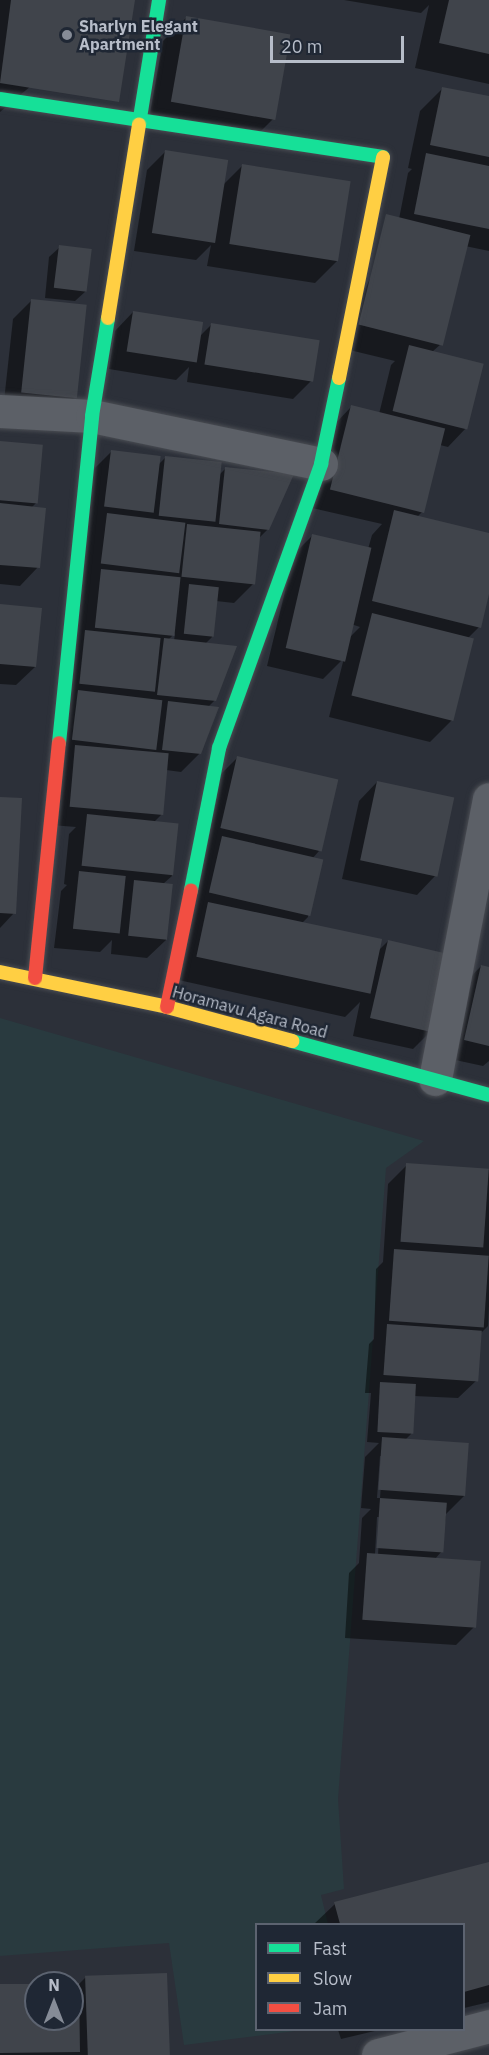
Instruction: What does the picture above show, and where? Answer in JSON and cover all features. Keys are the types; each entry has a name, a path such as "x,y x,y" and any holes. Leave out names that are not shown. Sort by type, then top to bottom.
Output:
{"street":[{"path":"35,978 92,416 159,0"},
{"path":"0,99 384,157 321,464 219,748 167,1008"},
{"path":"0,411 92,416 321,464"},
{"path":"435,1079 489,799"},
{"name":"Horamavu Agara Road","path":"0,972 167,1008 489,1095"},
{"path":"378,2055 489,2026"}],"shaded area":[{"path":"0,1018 424,1141 386,1168 338,1799 344,1889 321,1895 328,1923 255,1923 255,2031 295,2031 184,2045 169,1943 0,1956"}],"building":[{"name":"Sharlyn Elegant Apartment","path":"11,0 135,0 119,102 0,83"},
{"path":"449,0 489,0 489,54 439,43"},
{"path":"186,16 290,34 275,120 171,102"},
{"path":"442,87 489,96 489,157 430,145"},
{"path":"165,150 228,160 215,243 152,233"},
{"path":"426,153 489,166 489,229 414,214"},
{"path":"242,164 351,181 338,261 229,244"},
{"path":"386,214 470,235 443,346 358,325"},
{"path":"59,245 92,249 87,292 54,288"},
{"path":"31,299 87,305 77,398 21,392"},
{"path":"133,311 203,322 197,363 127,351"},
{"path":"211,323 320,340 313,382 204,364"},
{"path":"409,345 484,364 467,430 393,411"},
{"path":"351,405 445,428 424,513 330,489"},
{"path":"0,441 43,445 38,504 0,500"},
{"path":"111,450 161,456 154,513 104,507"},
{"path":"165,456 222,462 215,522 159,516"},
{"path":"225,467 294,474 269,530 219,524"},
{"path":"0,503 46,508 40,568 0,565"},
{"path":"394,510 489,533 489,594 481,628 372,601"},
{"path":"107,513 185,523 179,573 101,564"},
{"path":"187,524 261,532 255,584 181,577"},
{"path":"312,534 371,548 345,662 286,648"},
{"path":"101,569 181,577 174,636 95,628"},
{"path":"189,584 219,587 214,637 184,634"},
{"path":"0,604 42,608 36,667 0,664"},
{"path":"372,613 474,638 453,721 351,695"},
{"path":"85,630 161,638 155,692 79,684"},
{"path":"164,638 237,646 216,701 157,695"},
{"path":"78,690 162,700 156,750 72,740"},
{"path":"168,701 219,707 201,754 162,750"},
{"path":"75,745 169,753 163,815 70,807"},
{"path":"237,756 338,779 322,851 220,828"},
{"path":"377,781 454,797 437,877 360,860"},
{"path":"0,797 22,798 16,914 0,913"},
{"path":"87,814 178,824 173,875 82,866"},
{"path":"222,836 323,859 310,916 209,893"},
{"path":"79,871 126,876 120,934 73,929"},
{"path":"134,880 173,884 167,940 128,936"},
{"path":"208,902 382,939 370,994 196,957"},
{"path":"388,940 450,954 432,1032 370,1018"},
{"path":"481,965 489,967 489,1046 464,1040"},
{"path":"406,1163 489,1169 483,1248 400,1242"},
{"path":"394,1249 489,1256 484,1327 389,1321"},
{"path":"387,1324 482,1331 478,1382 383,1375"},
{"path":"380,1382 416,1384 413,1434 377,1432"},
{"path":"382,1437 469,1443 465,1496 378,1490"},
{"path":"380,1498 447,1503 443,1553 377,1548"},
{"path":"367,1553 481,1561 476,1628 362,1620"},
{"path":"489,1862 489,1985 465,1992 465,1923 340,1923 334,1902"},
{"path":"167,1973 170,2055 88,2055 85,1976"},
{"path":"0,1984 24,1984 24,2031 80,2031 80,2052 0,2053"}],"traffic: fast":[{"path":"139,124 159,0"},
{"path":"0,99 383,157"},
{"path":"59,743 92,416 108,318"},
{"path":"191,890 219,748 321,464 339,378"},
{"path":"292,1041 489,1095"}],"traffic: slow":[{"path":"108,318 139,124"},
{"path":"339,378 383,157"},
{"path":"0,972 167,1007 292,1041"}],"traffic: jam":[{"path":"35,978 59,743"},
{"path":"167,1007 191,890"}],"place":[{"name":"Sharlyn Elegant Apartment","path":"67,35"}]}
